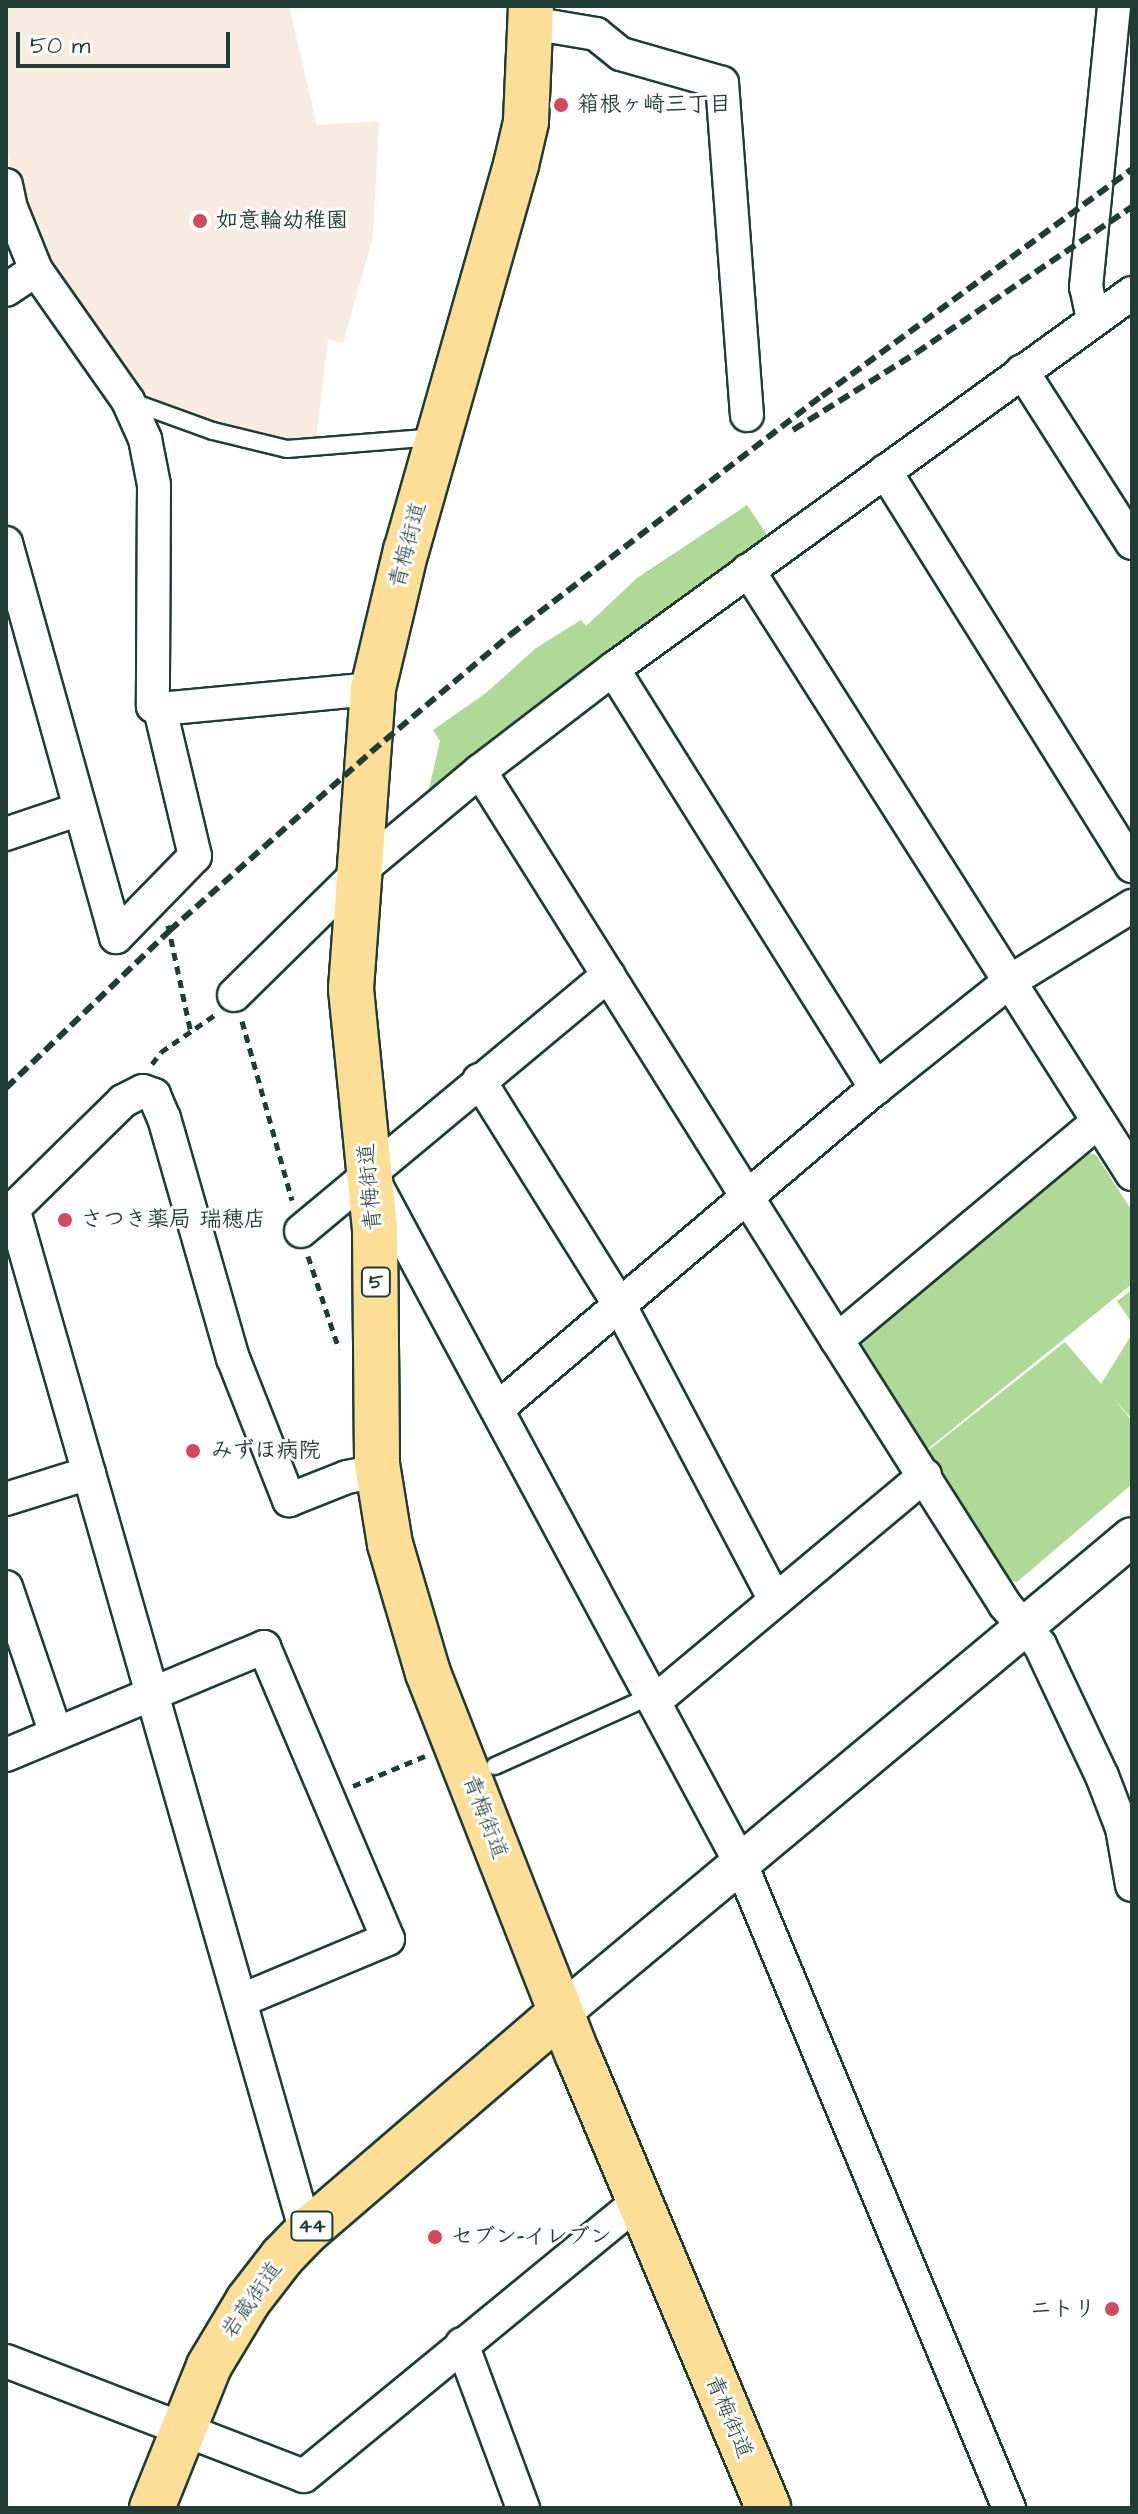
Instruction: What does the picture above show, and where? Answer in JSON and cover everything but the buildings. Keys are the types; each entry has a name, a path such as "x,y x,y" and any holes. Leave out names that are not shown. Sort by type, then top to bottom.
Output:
{"main road":[{"name":"青梅街道","path":"531,15 526,122 402,564 373,689 351,989 370,1174 376,1278 380,1499 399,1578 428,1673 561,2013 768,2508"},
{"name":"岩蔵街道","path":"152,2508 209,2366 265,2277 306,2232 561,2013"}],"street":[{"path":"1093,319 1087,274 1114,6"},
{"path":"531,15 596,34 621,54 722,83 747,415"},
{"path":"6,185 11,208 36,270 128,401 145,439 154,485 153,706 160,709 373,689"},
{"path":"6,290 36,270"},
{"path":"234,995 361,870 480,771 748,570 1132,293"},
{"path":"1022,371 1122,505 1132,543"},
{"path":"885,471 1132,866"},
{"path":"6,543 15,610 80,809 116,937 195,856 160,709"},
{"path":"748,570 1132,1174"},
{"path":"613,669 876,1088"},
{"path":"480,771 1005,1605 1040,1645 1102,1776 1122,1828 1132,1885"},
{"path":"6,834 80,809"},
{"path":"497,1409 876,1088 1009,982 1132,906"},
{"path":"301,1231 608,975"},
{"path":"479,1080 620,1306 775,1600"},
{"path":"306,2232 89,1473 10,1212 123,1101 143,1091 154,1095 160,1106 233,1358 289,1500 347,1477 378,1471"},
{"path":"837,1340 1098,1122"},
{"path":"370,1174 740,1862 1009,2508"},
{"path":"8,1489 89,1473"},
{"path":"654,1698 925,1475"},
{"path":"561,2013 1132,1537"},
{"path":"6,1587 56,1734"},
{"path":"6,1755 264,1647 388,1939 240,2001"},
{"path":"6,2361 304,2476 639,2201"},
{"path":"462,2344 523,2508"}],"lane":[{"path":"128,401 213,431 287,449 438,437"},
{"path":"495,1766 654,1698"}],"path":[{"path":"161,891 191,1033"},
{"path":"143,1091 156,1057 210,1021 234,995"},
{"path":"234,995 301,1231 341,1354"},
{"path":"326,1797 457,1743"}],"shaded area":[{"name":"如意輪幼稚園","path":"6,6 289,6 317,125 379,121 373,237 343,343 328,339 316,441 274,439 134,394 49,271 19,205 6,145"}],"green space":[{"path":"747,505 770,539 607,655 428,793 440,741 433,730 486,693 536,648 581,620 586,626 637,578"},
{"path":"1083,1152 1096,1155 1132,1211 1132,1284 924,1452 861,1350 862,1335"},
{"path":"1132,1290 1132,1323 1117,1301"},
{"path":"1132,1334 1132,1419 1113,1398 1132,1421 1132,1484 1017,1582 1004,1580 925,1453 1065,1342 1101,1384"}],"railway":[{"path":"6,1088 169,931 371,752 510,635 822,396 1132,169"},
{"path":"793,430 916,353 1132,207"}],"place":[{"name":"箱根ヶ崎三丁目","path":"561,105"},
{"name":"如意輪幼稚園","path":"200,221"},
{"name":"さつき薬局 瑞穂店","path":"65,1220"},
{"name":"みずほ病院","path":"193,1451"},
{"name":"セブン-イレブン","path":"435,2237"},
{"name":"ニトリ","path":"1112,2309"}]}
